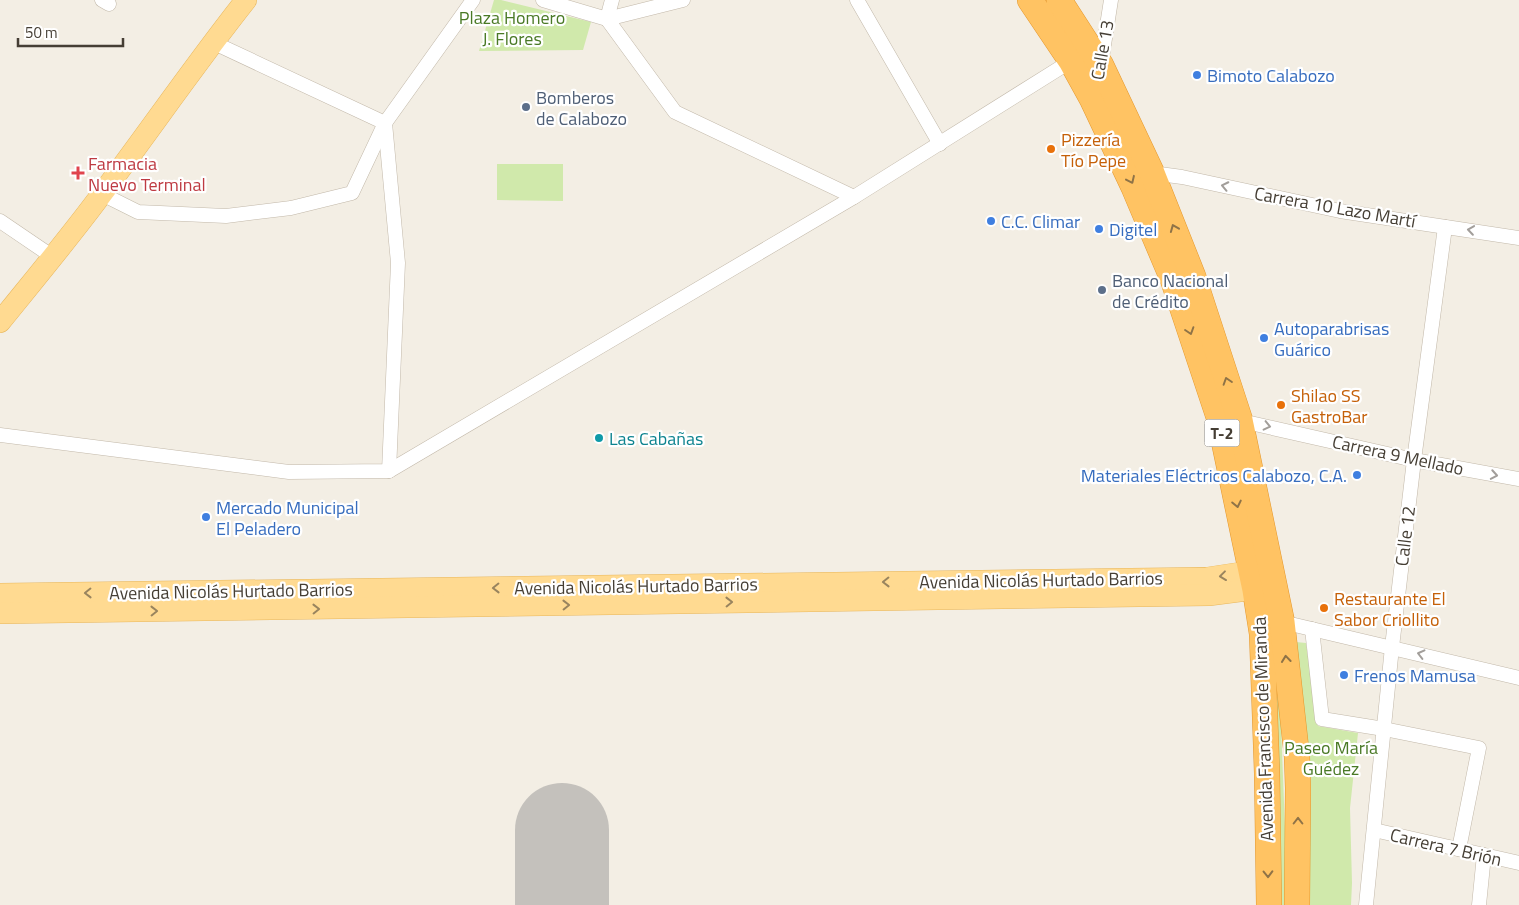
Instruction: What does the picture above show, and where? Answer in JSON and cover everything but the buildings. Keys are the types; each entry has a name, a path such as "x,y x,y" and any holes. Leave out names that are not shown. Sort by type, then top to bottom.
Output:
{"highway":[{"name":"Avenida Francisco de Miranda","path":"1030,0 1071,61 1092,99 1134,188 1230,419"},
{"name":"Avenida Francisco de Miranda","path":"1059,0 1101,65 1152,173 1193,276 1230,419 1263,579 1282,622 1297,756 1297,905"},
{"name":"Avenida Francisco de Miranda","path":"1263,579 1262,634 1267,773 1268,905"}],"main road":[{"path":"0,322 178,66 230,0"},
{"path":"0,307 102,194 212,42 246,0"},
{"name":"Avenida Nicolás Hurtado Barrios","path":"0,594 1207,578 1263,579"},
{"name":"Avenida Nicolás Hurtado Barrios","path":"0,614 1209,595 1263,579"}],"street":[{"path":"102,194 138,212 226,216 300,206 352,193 385,123 473,0"},
{"path":"543,0 607,18 683,0"},
{"path":"607,18 612,0"},
{"path":"857,0 940,144"},
{"name":"Calle 13","path":"1092,99 1101,65 1111,0"},
{"path":"607,18 675,112 854,198"},
{"path":"212,42 385,123"},
{"path":"0,435 289,472 389,471 854,198 1071,61"},
{"path":"385,123 398,263 389,471"},
{"name":"Carrera 10 Lazo Martí","path":"1152,173 1182,177 1340,210 1519,238"},
{"path":"0,221 49,254"},
{"name":"Calle 12","path":"1366,905 1392,647 1414,460 1445,227"},
{"name":"Carrera 9 Mellado","path":"1230,419 1414,460 1519,479"},
{"path":"1282,622 1519,678"},
{"path":"1312,629 1322,719 1479,748 1459,849"},
{"name":"Carrera 7 Brión","path":"1374,830 1519,863"},
{"path":"1479,905 1484,855"}],"green space":[{"name":"Plaza Homero J. Flores","path":"494,0 501,0 591,22 583,50 479,51"},
{"path":"497,164 563,164 563,201 497,200"},
{"path":"1262,602 1279,674 1288,905 1280,905"},
{"name":"Paseo María Guédez","path":"1296,642 1306,643 1318,726 1358,733 1350,808 1351,905 1306,905"}],"runway":[{"path":"562,830 562,905"}],"place":[{"name":"Bimoto Calabozo","path":"1197,75"},
{"name":"Bomberos de Calabozo","path":"526,107"},
{"name":"Pizzería Tío Pepe","path":"1051,149"},
{"name":"Farmacia Nuevo Terminal","path":"78,173"},
{"name":"C.C. Climar","path":"991,221"},
{"name":"Digitel","path":"1099,229"},
{"name":"Banco Nacional de Crédito","path":"1102,290"},
{"name":"Autoparabrisas Guárico","path":"1264,338"},
{"name":"Shilao SS GastroBar","path":"1281,405"},
{"name":"Las Cabañas","path":"599,438"},
{"name":"Materiales Eléctricos Calabozo, C.A.","path":"1357,475"},
{"name":"Mercado Municipal El Peladero","path":"206,517"},
{"name":"Restaurante El Sabor Criollito","path":"1324,608"},
{"name":"Frenos Mamusa","path":"1344,675"}]}
